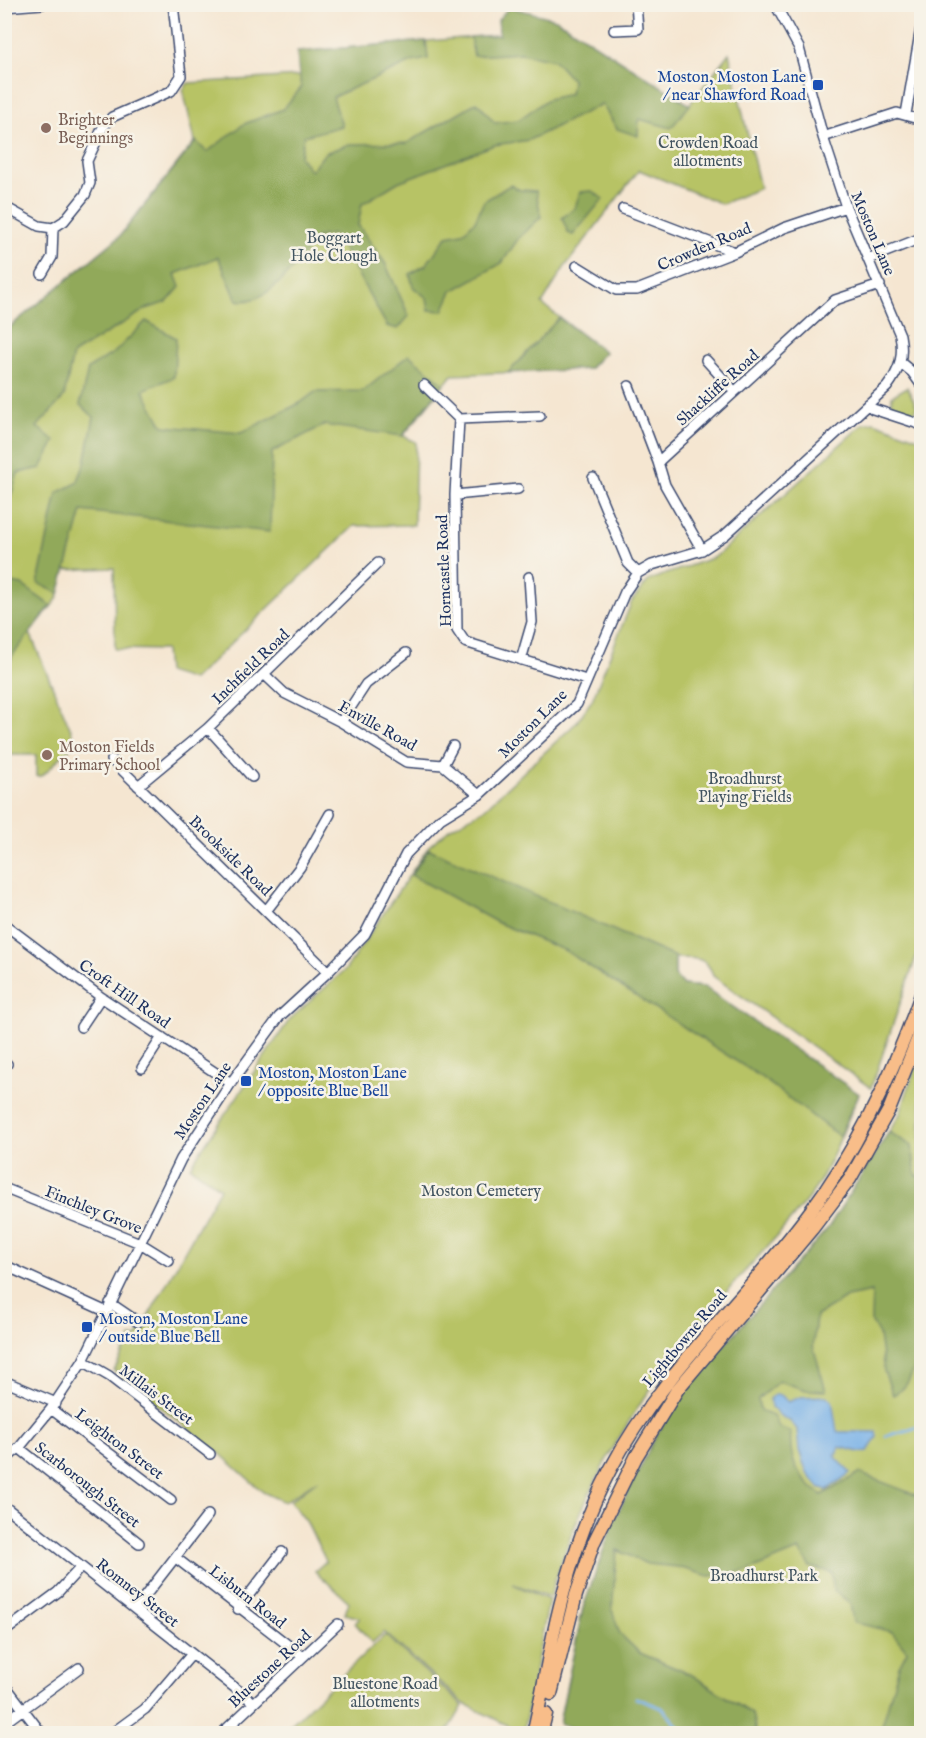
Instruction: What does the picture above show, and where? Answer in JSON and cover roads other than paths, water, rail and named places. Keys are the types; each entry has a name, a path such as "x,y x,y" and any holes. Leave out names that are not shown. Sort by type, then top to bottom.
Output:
{"main road":[{"name":"Lightbowne Road","path":"533,1734 545,1687 553,1637 576,1553 610,1470 665,1382 774,1257 813,1209 843,1164 897,1059 921,992"},
{"name":"Lightbowne Road","path":"541,1734 576,1595 594,1542 618,1491 676,1390 812,1229 850,1179 890,1108 921,1028"}],"street":[{"path":"4,7 42,4"},
{"path":"5,207 39,226 53,228 64,221 85,195 90,183 87,161 103,128 112,117 171,91 181,76 173,4"},
{"path":"615,30 638,29 636,4"},
{"name":"Moston Lane","path":"775,4 799,48 822,137 846,207 900,335 901,363"},
{"path":"906,114 921,22"},
{"path":"822,137 887,115 906,114 921,120"},
{"name":"Crowden Road","path":"577,266 616,290 637,290 735,252 784,228 846,207"},
{"path":"623,209 735,252"},
{"path":"42,274 52,256 53,228"},
{"path":"868,259 916,240"},
{"name":"Shackliffe Road","path":"658,462 835,300 880,285"},
{"path":"706,360 734,391"},
{"path":"593,478 628,563 638,573 652,565 702,550 725,535 887,387 901,363 912,372 921,386"},
{"path":"424,386 459,418 540,416"},
{"path":"629,386 665,485 702,550"},
{"path":"868,404 873,409 921,425"},
{"name":"Horncastle Road","path":"459,418 455,495 458,630 465,642 586,680"},
{"path":"455,495 518,489"},
{"name":"Inchfield Road","path":"138,786 208,728 378,563"},
{"name":"Moston Lane","path":"5,1460 19,1448 53,1406 84,1361 181,1159 231,1083 279,1017 365,934 406,854 440,819 479,795 577,704 625,592 638,573"},
{"path":"521,660 532,621 529,576"},
{"path":"341,722 366,684 406,653"},
{"name":"Enville Road","path":"264,674 284,693 341,722 406,762 443,765"},
{"path":"208,728 252,777"},
{"path":"453,746 443,765 479,795"},
{"name":"Brookside Road","path":"112,760 328,972"},
{"path":"266,910 300,867 330,814"},
{"name":"Croft Hill Road","path":"7,930 101,997 231,1083"},
{"path":"81,1027 101,997"},
{"path":"142,1068 162,1037"},
{"name":"Finchley Grove","path":"6,1189 140,1243 169,1261"},
{"path":"4,1265 108,1307 138,1322"},
{"name":"Millais Street","path":"84,1361 109,1376 210,1454"},
{"name":"Leighton Street","path":"4,1381 53,1406 171,1500"},
{"name":"Scarborough Street","path":"19,1448 139,1543"},
{"name":"Romney Street","path":"4,1506 253,1702"},
{"path":"135,1609 208,1515"},
{"path":"238,1609 282,1552"},
{"name":"Lisburn Road","path":"176,1558 238,1609 302,1656"},
{"path":"4,1632 58,1592 81,1567"},
{"name":"Bluestone Road","path":"221,1734 338,1624"},
{"path":"111,1734 145,1710 192,1654"},
{"path":"4,1723 79,1668"},
{"path":"4,1684 42,1734"}],"water":[{"path":"781,1395 788,1402 801,1397 827,1396 832,1401 837,1432 876,1432 877,1437 868,1451 860,1452 840,1447 835,1456 850,1473 827,1490 819,1487 807,1473 799,1450 797,1429 771,1407 770,1398"}],"waterway":[{"path":"886,1436 922,1426"},
{"path":"636,1698 662,1708 685,1734"}],"place":[{"name":"Moston, Moston Lane / near Shawford Road","path":"818,85"},
{"name":"Brighter Beginnings","path":"46,128"},
{"name":"Moston Fields Primary School","path":"47,755"},
{"name":"Moston, Moston Lane / opposite Blue Bell","path":"246,1081"},
{"name":"Moston, Moston Lane / outside Blue Bell","path":"87,1327"}],"park label":[{"name":"Crowden Road allotments","path":"708,151"},
{"name":"Boggart Hole Clough","path":"334,246"},
{"name":"Broadhurst Playing Fields","path":"745,787"},
{"name":"Moston Cemetery","path":"481,1190"},
{"name":"Broadhurst Park","path":"764,1575"},
{"name":"Bluestone Road allotments","path":"385,1692"}]}
